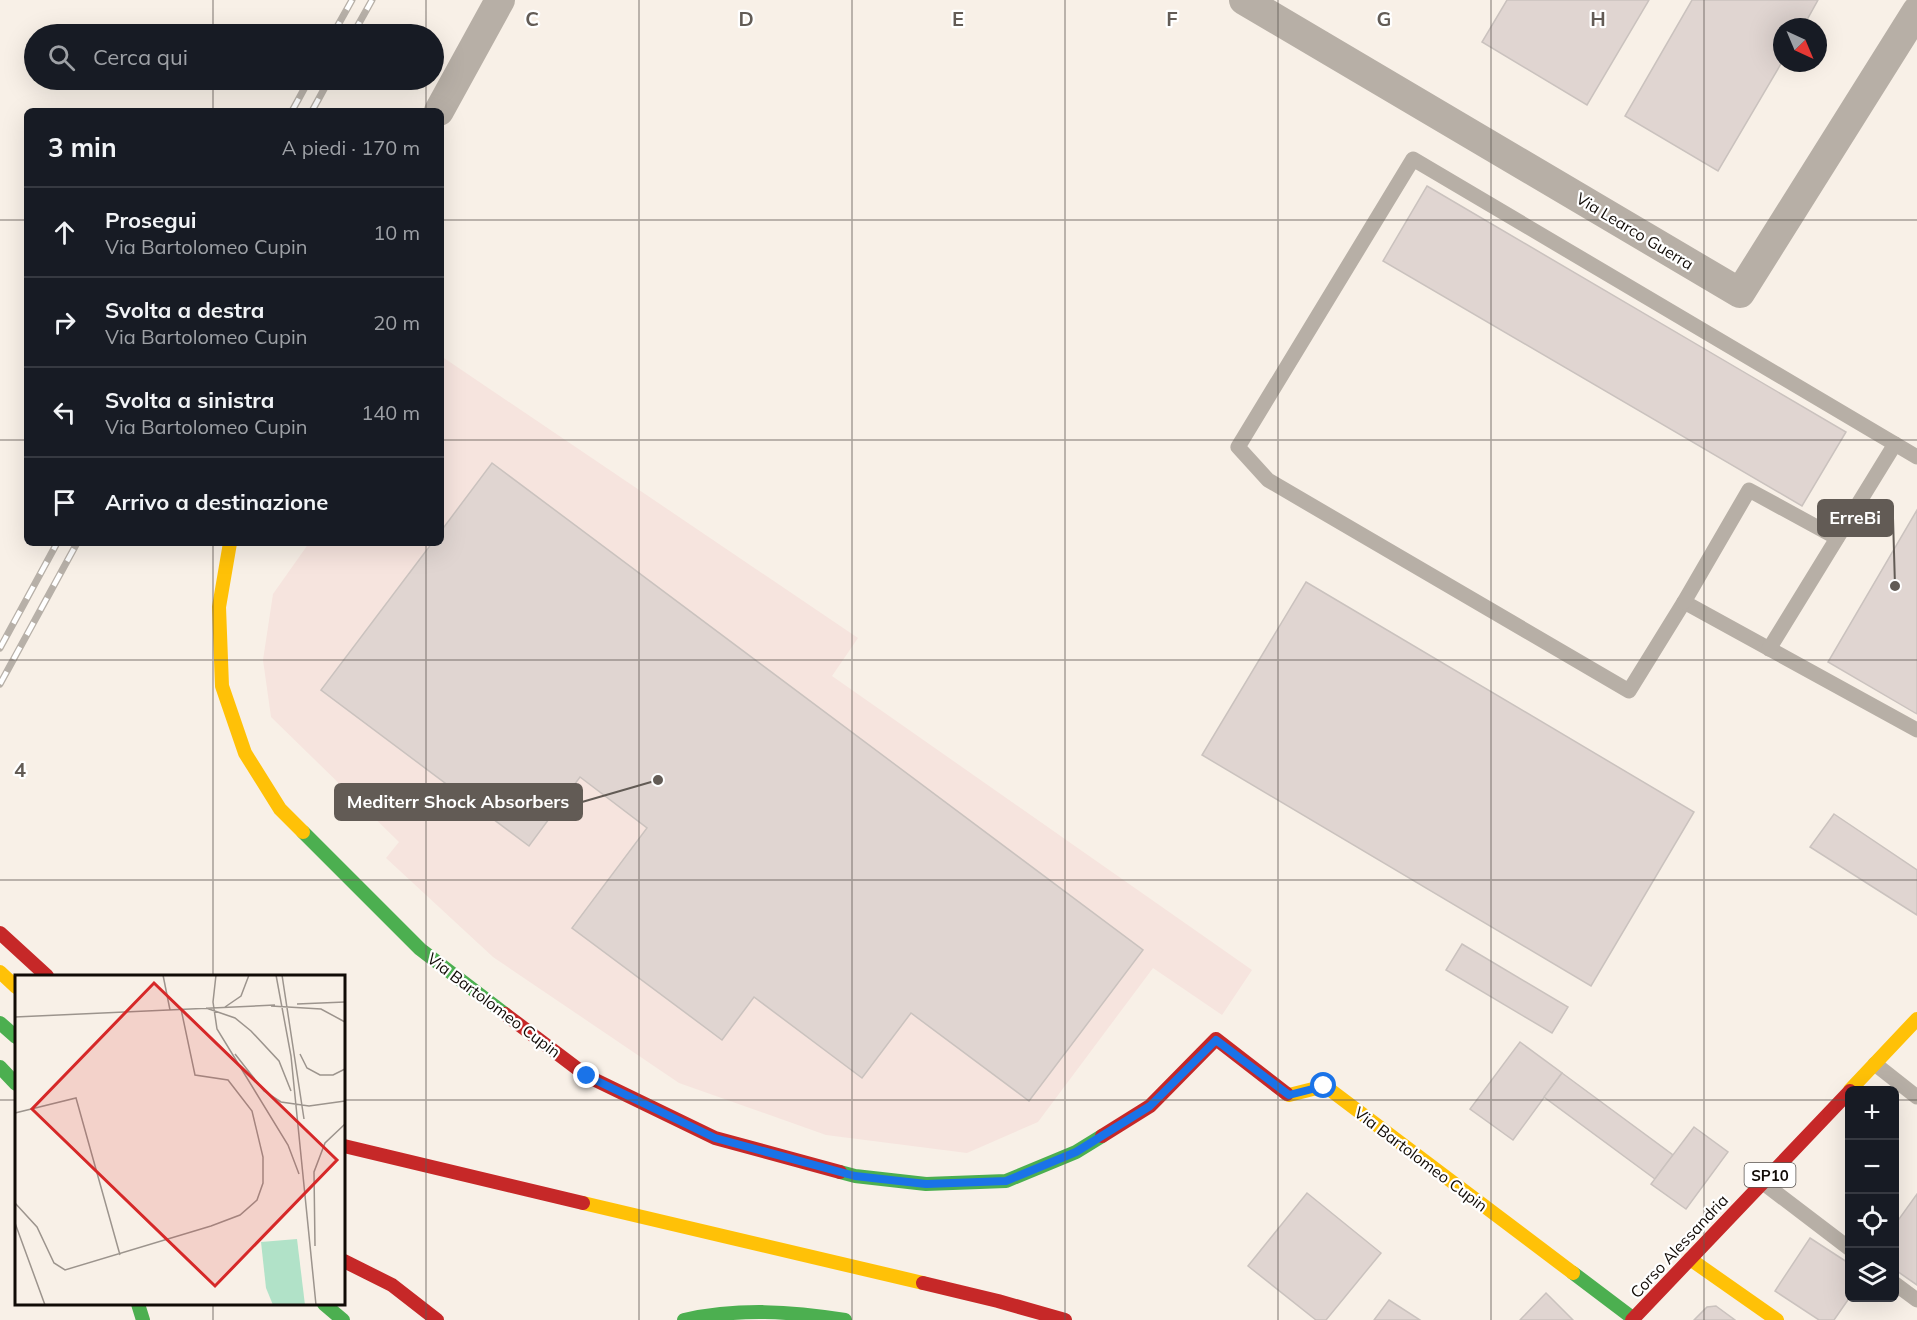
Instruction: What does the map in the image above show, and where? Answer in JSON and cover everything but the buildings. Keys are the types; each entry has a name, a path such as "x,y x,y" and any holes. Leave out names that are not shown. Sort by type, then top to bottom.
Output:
{"main road":[{"name":"Via Bartolomeo Cupin","path":"229,546 219,607 222,686 245,753 280,809 420,949 587,1076 715,1138 855,1176 926,1184 1006,1181 1076,1152 1150,1106 1216,1040 1289,1095 1324,1086 1633,1319"},
{"path":"0,933 46,975"},
{"path":"0,972 15,986"},
{"name":"Corso Alessandria","path":"1855,1086 1917,1019"},
{"path":"0,1023 15,1036"},
{"path":"0,1067 15,1083"},
{"name":"Corso Alessandria","path":"1633,1319 1845,1096"},
{"path":"345,1146 975,1295 1065,1320"},
{"path":"1690,1259 1777,1320"},
{"path":"345,1261 393,1285 437,1320"},
{"path":"345,1272 360,1285"},
{"path":"138,1305 143,1320"},
{"path":"325,1305 343,1320"},
{"path":"684,1320 698,1316 757,1311 845,1320"}],"street":[{"path":"441,108 500,0"},
{"name":"Via Learco Guerra","path":"1244,0 1740,293 1917,11"}],"lane":[{"path":"1837,538 1749,490 1629,692 1268,480 1238,447 1413,159 1917,457"},
{"path":"1769,649 1895,444"},
{"path":"1684,602 1917,730"},
{"path":"1875,1064 1917,1097"},
{"path":"1762,1182 1849,1248"},
{"path":"1899,1287 1917,1300"}],"shaded area":[{"path":"444,358 858,638 832,676 1252,970 1222,1015 1153,968 1038,1122 967,1153 826,1135 679,1083 493,957 386,858 399,842 271,717 263,660 273,594 307,546 444,546"}],"railway":[{"path":"339,24 352,0"},
{"path":"359,24 372,0"},
{"path":"294,108 304,90"},
{"path":"314,108 324,90"},
{"path":"0,648 55,546"},
{"path":"0,684 75,546"}],"traffic: fast":[{"path":"303,832 420,949 505,1014"},
{"path":"0,1023 15,1036"},
{"path":"0,1067 15,1083"},
{"path":"840,1172 855,1176 926,1184 1006,1181 1076,1152 1102,1136"},
{"path":"1573,1273 1634,1319"},
{"path":"138,1305 143,1320"},
{"path":"325,1305 343,1320"},
{"path":"684,1320 744,1312 805,1315 845,1320"}],"traffic: slow":[{"path":"229,546 219,607 222,686 245,753 280,809 303,832"},
{"path":"0,972 15,986"},
{"path":"1854,1086 1917,1019"},
{"path":"1287,1094 1325,1086 1573,1273"},
{"path":"583,1203 923,1283"},
{"path":"1690,1259 1777,1320"}],"traffic: jam":[{"path":"0,933 46,975"},
{"path":"505,1014 587,1076 715,1138 840,1172"},
{"path":"1102,1136 1150,1106 1216,1039 1287,1094"},
{"path":"1632,1320 1845,1096"},
{"path":"345,1146 583,1203"},
{"path":"345,1262 392,1285 437,1320"},
{"path":"923,1283 1065,1320"}],"place":[{"name":"ErreBi","path":"1895,586"},
{"name":"Mediterr Shock Absorbers","path":"658,780"}],"route":[{"path":"587,1076 715,1138 855,1176 926,1184 1006,1181 1076,1152 1150,1106 1216,1040 1289,1095 1324,1086"}]}
